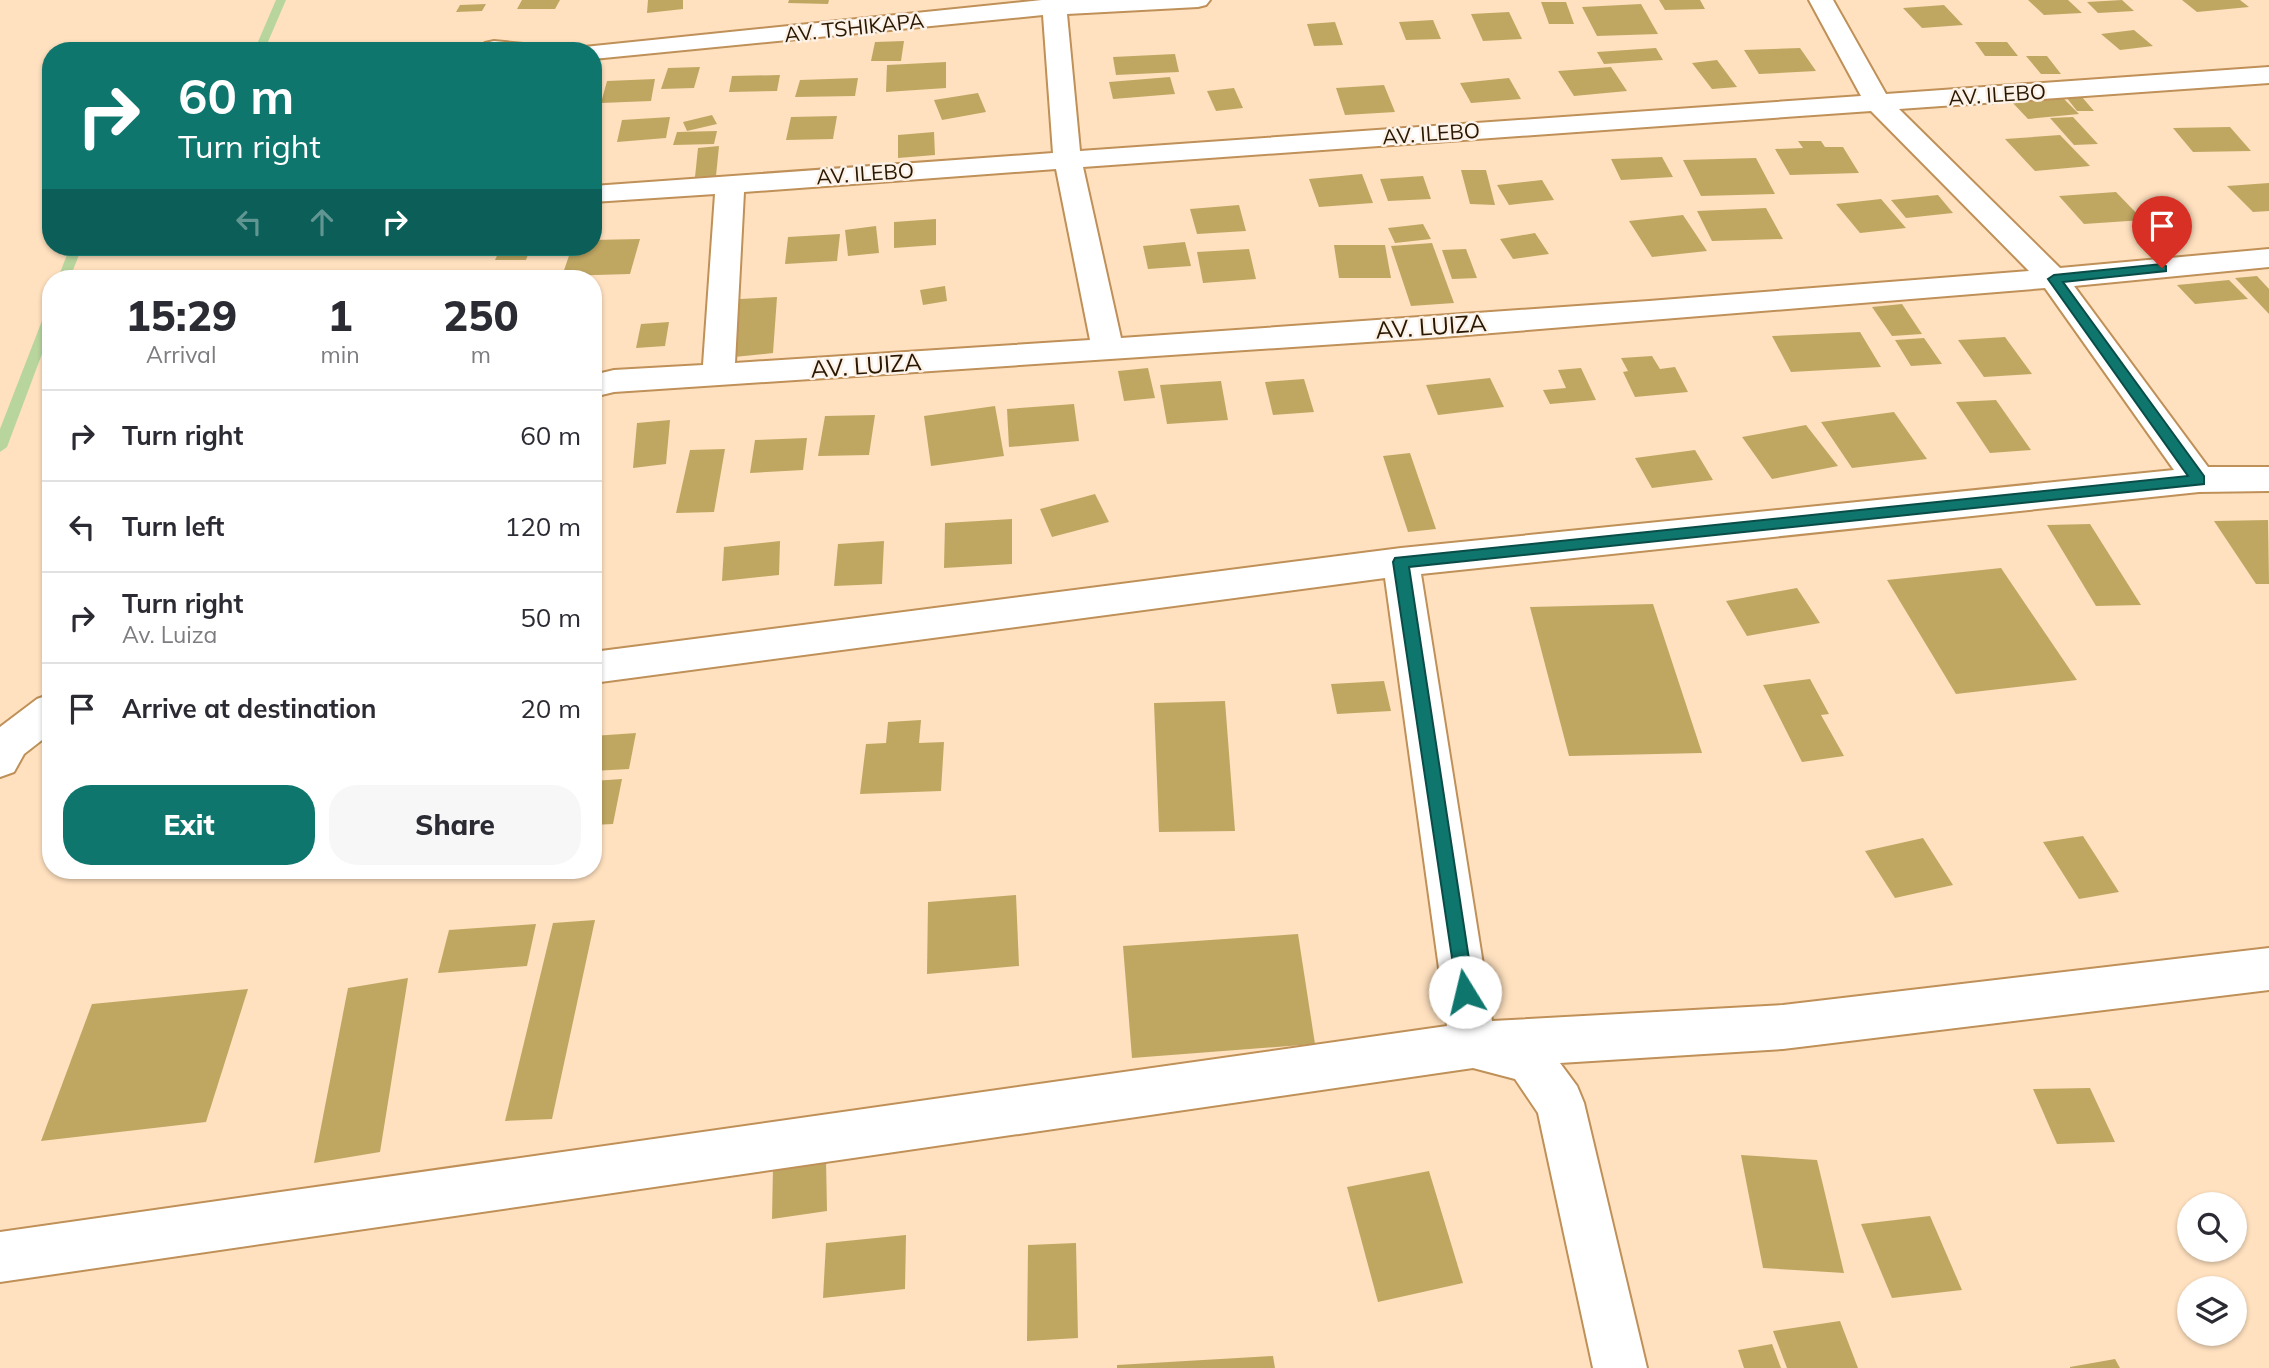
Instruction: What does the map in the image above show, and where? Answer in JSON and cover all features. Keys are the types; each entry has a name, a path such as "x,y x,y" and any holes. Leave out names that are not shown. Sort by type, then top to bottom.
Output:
{"street":[{"name":"AV. TSHIKAPA","path":"602,51 1054,4 1198,0"},
{"path":"1821,0 1877,102 2054,279 2199,480"},
{"path":"1054,4 1067,158 1108,350"},
{"name":"AV. ILEBO","path":"602,193 1067,158 2269,75"},
{"path":"718,374 730,184"},
{"name":"AV. LUIZA","path":"602,384 1108,350 2054,279 2269,258"},
{"path":"602,667 1401,562 2199,480 2269,479"},
{"path":"1401,562 1473,1045"},
{"path":"0,760 10,742 42,717"},
{"path":"0,1257 1473,1045 1783,1027 2269,969"},
{"path":"1473,1045 1530,1060 1560,1103 1620,1368"}],"building":[{"path":"522,0 560,0 555,9 517,9"},
{"path":"648,0 683,0 683,9 647,13"},
{"path":"789,0 829,0 828,4 788,3"},
{"path":"1659,0 1700,0 1705,9 1665,10"},
{"path":"2028,0 2068,0 2082,13 2044,15"},
{"path":"2122,0 2134,11 2098,13 2087,2"},
{"path":"2182,0 2240,0 2249,7 2197,12"},
{"path":"1541,2 1566,2 1574,24 1549,24"},
{"path":"486,4 482,11 456,12 460,5"},
{"path":"1641,4 1658,34 1597,36 1582,7"},
{"path":"1944,5 1963,25 1922,28 1903,8"},
{"path":"1509,12 1522,39 1483,41 1471,14"},
{"path":"1433,20 1441,39 1406,40 1399,22"},
{"path":"1335,22 1343,45 1314,46 1307,24"},
{"path":"2134,30 2153,46 2120,50 2101,34"},
{"path":"904,41 901,61 871,61 875,42"},
{"path":"1975,42 2007,42 2018,56 1985,56"},
{"path":"1656,48 1663,60 1604,64 1597,52"},
{"path":"1800,48 1816,71 1759,74 1744,50"},
{"path":"1175,54 1179,72 1116,75 1113,57"},
{"path":"2026,56 2047,56 2061,74 2041,74"},
{"path":"1717,60 1737,87 1712,89 1692,63"},
{"path":"946,62 946,88 886,92 887,65"},
{"path":"700,67 694,88 661,89 668,68"},
{"path":"1611,67 1627,91 1574,96 1558,71"},
{"path":"780,75 777,91 729,92 732,76"},
{"path":"1170,77 1175,94 1113,99 1109,82"},
{"path":"858,78 855,96 795,97 800,80"},
{"path":"1509,78 1521,99 1471,103 1460,83"},
{"path":"655,79 651,101 602,103 607,81"},
{"path":"1384,85 1395,112 1345,115 1336,88"},
{"path":"1234,88 1243,108 1216,111 1207,91"},
{"path":"978,93 986,112 942,120 934,100"},
{"path":"2061,96 2079,114 2028,119 2011,101"},
{"path":"2066,97 2082,97 2094,111 2077,111"},
{"path":"712,115 717,124 687,131 683,122"},
{"path":"837,116 833,139 786,140 791,117"},
{"path":"670,117 666,138 617,142 622,120"},
{"path":"2073,117 2098,144 2074,145 2050,118"},
{"path":"2230,127 2251,151 2193,152 2173,128"},
{"path":"717,131 714,144 673,145 677,132"},
{"path":"934,132 935,155 898,158 898,135"},
{"path":"2060,135 2090,166 2035,171 2005,139"},
{"path":"1798,141 1821,141 1825,147 1843,147 1859,173 1790,175 1775,149 1803,148"},
{"path":"719,146 716,176 695,177 698,148"},
{"path":"1662,157 1673,177 1621,180 1611,159"},
{"path":"1756,158 1775,194 1701,196 1683,160"},
{"path":"1461,170 1486,170 1495,205 1470,204"},
{"path":"1362,174 1373,203 1319,207 1309,179"},
{"path":"1423,176 1431,199 1388,201 1380,179"},
{"path":"1542,180 1554,200 1509,205 1497,185"},
{"path":"2269,183 2269,211 2253,212 2227,186"},
{"path":"2116,192 2143,220 2084,224 2059,196"},
{"path":"1938,195 1953,213 1906,218 1891,200"},
{"path":"1881,199 1906,228 1860,233 1836,204"},
{"path":"1239,205 1246,231 1197,234 1190,209"},
{"path":"1766,208 1783,239 1712,241 1697,211"},
{"path":"1683,215 1707,251 1652,257 1629,221"},
{"path":"936,219 936,245 894,248 894,222"},
{"path":"1423,224 1431,239 1395,243 1388,228"},
{"path":"876,226 879,253 848,256 845,230"},
{"path":"1535,233 1549,254 1513,259 1500,239"},
{"path":"840,234 837,261 785,264 788,237"},
{"path":"640,239 630,274 602,275 602,270 564,270 569,256 602,256 602,240"},
{"path":"1185,242 1191,266 1148,269 1143,246"},
{"path":"1432,243 1454,303 1411,306 1391,246"},
{"path":"1334,245 1385,245 1391,278 1339,278"},
{"path":"1249,249 1256,279 1203,283 1197,252"},
{"path":"1466,249 1477,278 1452,279 1442,250"},
{"path":"497,256 528,256 526,260 495,260"},
{"path":"2257,276 2269,289 2269,314 2235,278"},
{"path":"2229,280 2248,299 2195,304 2177,285"},
{"path":"945,286 947,301 923,305 920,290"},
{"path":"777,297 773,353 734,357 740,299"},
{"path":"1902,304 1922,334 1892,336 1872,307"},
{"path":"669,322 665,346 636,348 641,324"},
{"path":"1860,332 1881,367 1791,372 1772,336"},
{"path":"2005,337 2032,374 1984,377 1958,340"},
{"path":"1924,338 1942,364 1911,366 1895,340"},
{"path":"1652,356 1660,369 1675,367 1688,392 1635,397 1623,372 1628,371 1621,358"},
{"path":"1148,368 1155,398 1124,401 1118,371"},
{"path":"1581,368 1596,400 1550,404 1543,390 1566,388 1558,370"},
{"path":"1490,378 1504,407 1438,415 1426,385"},
{"path":"1304,379 1314,412 1273,415 1265,382"},
{"path":"1221,381 1228,420 1167,424 1160,385"},
{"path":"1996,400 2031,450 1990,453 1956,402"},
{"path":"1074,404 1079,441 1009,447 1007,409"},
{"path":"995,406 1004,456 931,466 924,416"},
{"path":"1894,412 1927,459 1852,468 1821,422"},
{"path":"875,415 869,455 818,456 825,416"},
{"path":"670,420 666,464 633,468 637,423"},
{"path":"1806,425 1838,466 1772,479 1742,437"},
{"path":"807,438 803,470 750,473 755,440"},
{"path":"725,449 714,512 676,513 690,450"},
{"path":"1695,450 1713,480 1652,488 1635,458"},
{"path":"1410,453 1436,529 1408,532 1383,456"},
{"path":"1095,494 1109,522 1052,537 1040,509"},
{"path":"1012,519 1012,564 944,568 945,523"},
{"path":"2268,520 2269,584 2256,584 2214,521"},
{"path":"2090,524 2141,605 2096,606 2047,525"},
{"path":"780,541 779,575 722,581 724,547"},
{"path":"884,541 882,584 834,586 838,544"},
{"path":"2001,568 2077,680 1956,694 1887,580"},
{"path":"1797,588 1820,623 1747,636 1726,601"},
{"path":"1653,604 1702,753 1569,756 1530,607"},
{"path":"1810,679 1829,714 1821,715 1844,756 1802,762 1763,685"},
{"path":"1384,681 1391,711 1337,714 1331,684"},
{"path":"1225,701 1235,831 1159,832 1154,703"},
{"path":"921,720 919,743 944,742 941,791 860,794 866,744 886,743 888,722"},
{"path":"636,733 629,769 602,770 602,735"},
{"path":"622,779 613,824 602,825 602,780"},
{"path":"2083,836 2119,892 2079,899 2043,842"},
{"path":"1923,838 1953,885 1895,898 1865,851"},
{"path":"1016,895 1019,966 927,974 928,902"},
{"path":"595,920 552,1119 505,1121 553,923"},
{"path":"536,924 527,966 438,973 449,930"},
{"path":"1298,934 1315,1044 1132,1058 1123,946"},
{"path":"408,978 380,1152 314,1163 348,988"},
{"path":"248,989 206,1122 41,1141 92,1004"},
{"path":"2090,1088 2115,1142 2057,1144 2033,1089"},
{"path":"1741,1155 1817,1160 1844,1273 1763,1268"},
{"path":"826,1159 827,1211 772,1219 773,1167"},
{"path":"1429,1171 1463,1283 1378,1302 1347,1187"},
{"path":"1930,1216 1962,1290 1892,1298 1861,1224"},
{"path":"906,1235 905,1289 823,1298 826,1243"},
{"path":"1076,1243 1078,1338 1027,1341 1028,1245"},
{"path":"1840,1321 1858,1368 1787,1368 1773,1331"},
{"path":"1772,1344 1781,1368 1744,1368 1738,1350"},
{"path":"1273,1356 1275,1368 1117,1368 1117,1365"},
{"path":"2115,1359 2120,1368 2070,1368 2070,1367"}],"waterway":[{"path":"263,42 281,0"},
{"path":"67,270 73,256"},
{"path":"0,447 42,337"}],"route":[{"path":"1465,992 1401,562 2199,480 2054,279 2162,268"}]}
